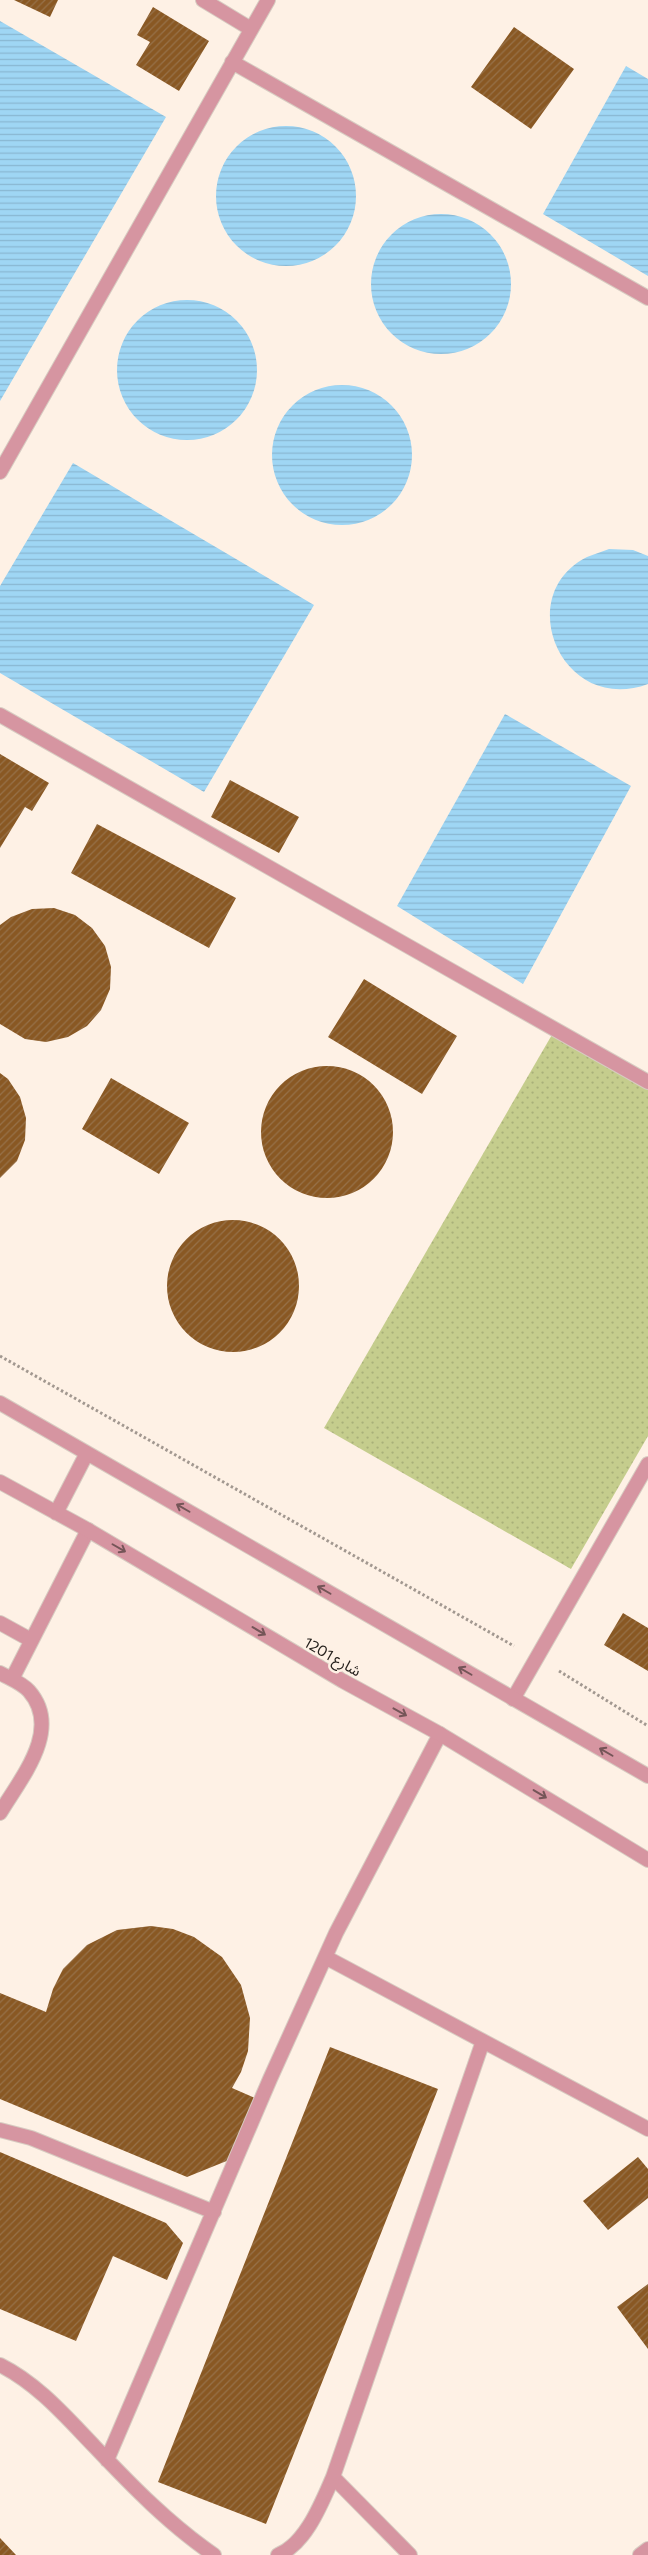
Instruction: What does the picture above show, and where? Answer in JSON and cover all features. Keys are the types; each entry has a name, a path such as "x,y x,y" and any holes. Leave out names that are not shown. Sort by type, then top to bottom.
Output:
{"street":[{"path":"203,0 251,29"},
{"path":"0,472 268,0"},
{"path":"232,62 648,298"},
{"path":"0,715 648,1082"},
{"path":"0,1403 648,1776"},
{"path":"56,1513 87,1453"},
{"path":"513,1699 648,1464"},
{"name":"شارع 1201","path":"0,1482 88,1530 343,1681 440,1734 648,1860"},
{"path":"0,1813 39,1746 43,1727 40,1707 29,1690 6,1676 31,1640 88,1530"},
{"path":"0,1623 31,1640"},
{"path":"107,2460 270,2079 353,1899 440,1734"},
{"path":"327,1958 648,2129"},
{"path":"278,2555 306,2532 320,2507 333,2477 483,2041"},
{"path":"0,2130 31,2138 214,2212"},
{"path":"0,2365 48,2398 107,2460 189,2538 214,2555"},
{"path":"333,2477 410,2555"},
{"path":"640,2555 648,2549"}],"path":[{"path":"0,1356 536,1658 648,1726"}],"green space":[{"path":"553,1033 648,1087 648,1436 571,1569 324,1428"}],"water":[{"path":"0,21 166,117 0,401"},
{"path":"626,66 648,79 648,276 543,214"},
{"path":"286,126 300,127 313,131 335,147 351,169 355,182 355,210 351,223 335,245 313,261 300,265 286,266 272,265 259,261 237,245 221,223 217,210 216,196 217,182 221,169 237,147 259,131 272,127"},
{"path":"441,214 455,215 468,219 491,234 506,257 510,270 510,298 506,311 491,334 468,349 455,353 441,354 427,353 414,349 391,334 376,311 372,298 371,284 372,270 376,257 391,234 414,219 427,215"},
{"path":"187,300 201,301 214,305 236,321 252,343 256,356 256,384 252,397 236,419 214,435 201,439 187,440 173,439 160,435 138,419 122,397 118,384 117,370 118,356 122,343 138,321 160,305 173,301"},
{"path":"342,385 356,386 369,390 391,406 407,428 411,441 411,469 407,482 391,504 369,520 356,524 342,525 328,524 315,520 293,504 277,482 273,469 272,455 273,441 277,428 293,406 315,390 328,386"},
{"path":"73,463 314,605 204,792 0,673 0,586"},
{"path":"609,549 633,550 648,556 648,684 618,689 592,683 571,668 557,647 550,622 552,597 564,575 587,557"},
{"path":"505,714 631,786 523,984 397,906"}],"building":[{"path":"14,0 58,0 50,17"},
{"path":"153,7 209,41 179,91 136,65 150,42 137,35"},
{"path":"514,27 574,69 531,129 471,87"},
{"path":"0,754 49,783 32,811 25,807 0,848"},
{"path":"230,780 299,817 279,853 211,817"},
{"path":"97,824 236,898 209,948 71,873"},
{"path":"54,908 75,915 92,928 105,946 111,967 110,989 101,1010 87,1026 68,1037 46,1042 25,1039 0,1024 0,925 11,917 32,909"},
{"path":"364,979 457,1036 422,1094 328,1037"},
{"path":"327,1066 340,1067 352,1071 374,1085 388,1107 392,1119 392,1145 388,1157 374,1179 352,1193 340,1197 327,1198 314,1197 302,1193 280,1179 266,1157 262,1145 261,1132 262,1119 266,1107 280,1085 302,1071 314,1067"},
{"path":"0,1073 8,1079 20,1097 26,1118 25,1140 17,1161 0,1178"},
{"path":"111,1078 189,1123 159,1174 82,1129"},
{"path":"233,1220 246,1221 258,1225 280,1239 294,1261 298,1273 298,1299 294,1311 280,1333 258,1347 246,1351 233,1352 220,1351 208,1347 186,1333 172,1311 168,1299 167,1286 168,1273 172,1261 186,1239 208,1225 220,1221"},
{"path":"623,1613 648,1628 648,1671 604,1645"},
{"path":"151,1926 173,1929 194,1937 222,1957 241,1985 250,2018 248,2051 241,2072 232,2088 255,2098 234,2158 187,2177 0,2099 0,1993 46,2012 53,1989 63,1969 87,1945 117,1930"},
{"path":"330,2047 438,2089 266,2524 158,2482"},
{"path":"0,2152 166,2223 183,2243 167,2280 113,2256 76,2341 0,2309"},
{"path":"638,2157 648,2169 648,2198 608,2230 583,2201"},
{"path":"648,2284 648,2349 617,2307"},
{"path":"0,2538 16,2555 0,2555"}]}
